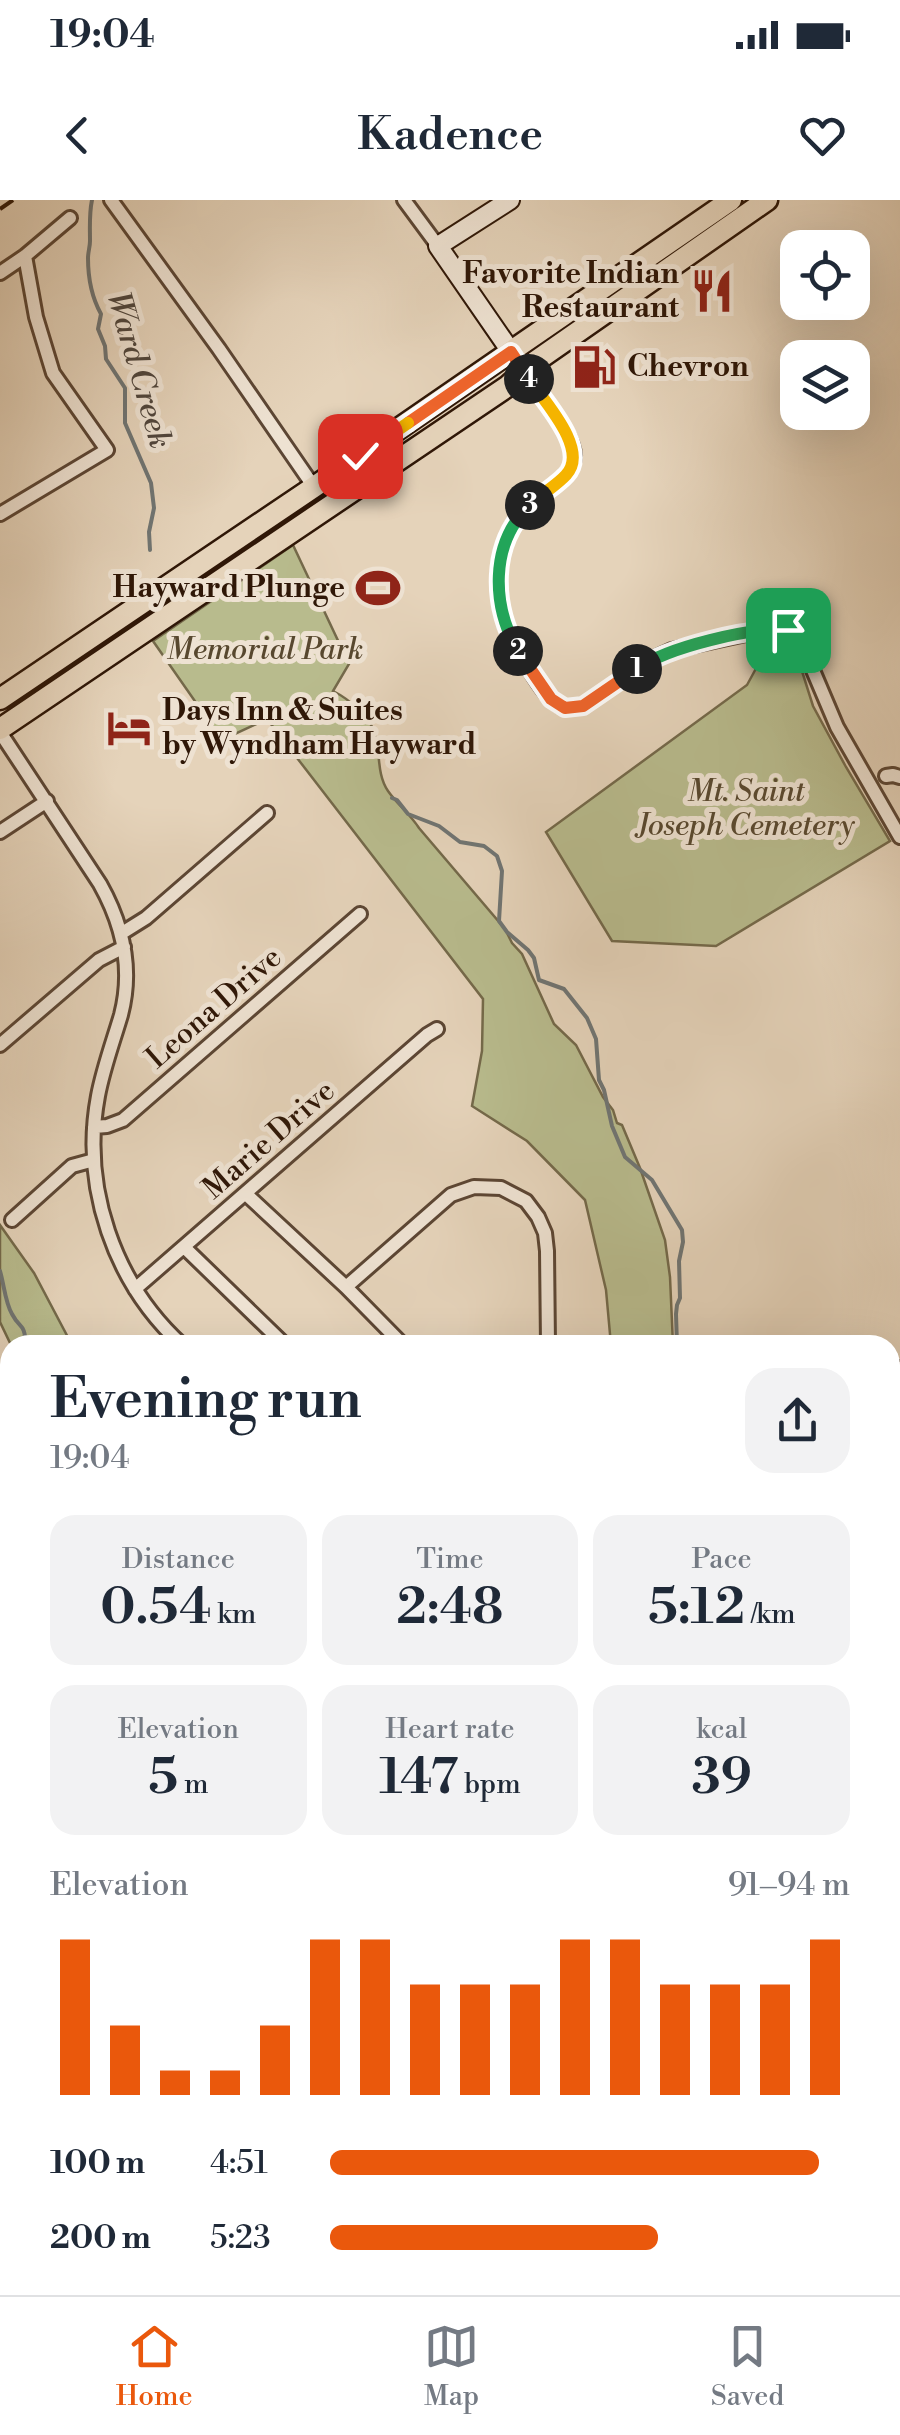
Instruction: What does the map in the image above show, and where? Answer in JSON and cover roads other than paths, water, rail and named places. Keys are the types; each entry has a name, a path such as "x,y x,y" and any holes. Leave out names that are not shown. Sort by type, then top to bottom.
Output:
{"main road":[{"path":"0,700 731,200"},
{"path":"0,730 508,386 767,200"}],"street":[{"path":"111,200 314,488"},
{"path":"404,200 570,438 574,456 568,474 522,512 500,563 499,600 508,634 551,699 565,708 583,706 648,661 672,650 769,629 788,630 802,642 841,736 898,829"},
{"path":"438,246 510,200"},
{"path":"0,273 70,218"},
{"path":"0,514 107,450 53,374 36,317 25,256"},
{"path":"0,730 100,884 123,940 125,994 98,1093 94,1127 96,1184 105,1224 122,1266 152,1314 172,1335"},
{"path":"0,832 47,801"},
{"path":"0,1046 267,813"},
{"name":"Leona Drive","path":"94,1127 123,1120 360,914"},
{"name":"Marie Drive","path":"135,1289 437,1029"},
{"path":"12,1220 72,1166 94,1160"},
{"path":"346,1286 451,1195 474,1187 501,1188 526,1201 545,1234 548,1335"},
{"path":"246,1194 393,1335"},
{"path":"184,1247 276,1335"}],"waterway":[{"name":"Ward Creek","path":"92,200 89,280 101,314 98,329 106,359 125,388 125,423 151,483 154,508 150,550"},
{"name":"Ward Creek","path":"392,798 408,814 439,826 460,842 484,846 497,856 502,871 499,921 534,958 539,980 564,989 587,1018 596,1039 599,1080 625,1157 652,1180 682,1230 677,1335"},
{"path":"0,1271 8,1304 24,1335"}],"railway":[{"path":"0,209 13,200"}],"place":[{"name":"Favorite Indian Restaurant","path":"712,291"},
{"name":"Chevron","path":"594,367"},
{"name":"Hayward Plunge","path":"378,588"},
{"name":"Days Inn & Suites by Wyndham Hayward","path":"129,728"}],"park label":[{"name":"Memorial Park","path":"265,650"},
{"name":"Mt. Saint Joseph Cemetery","path":"746,809"}]}
